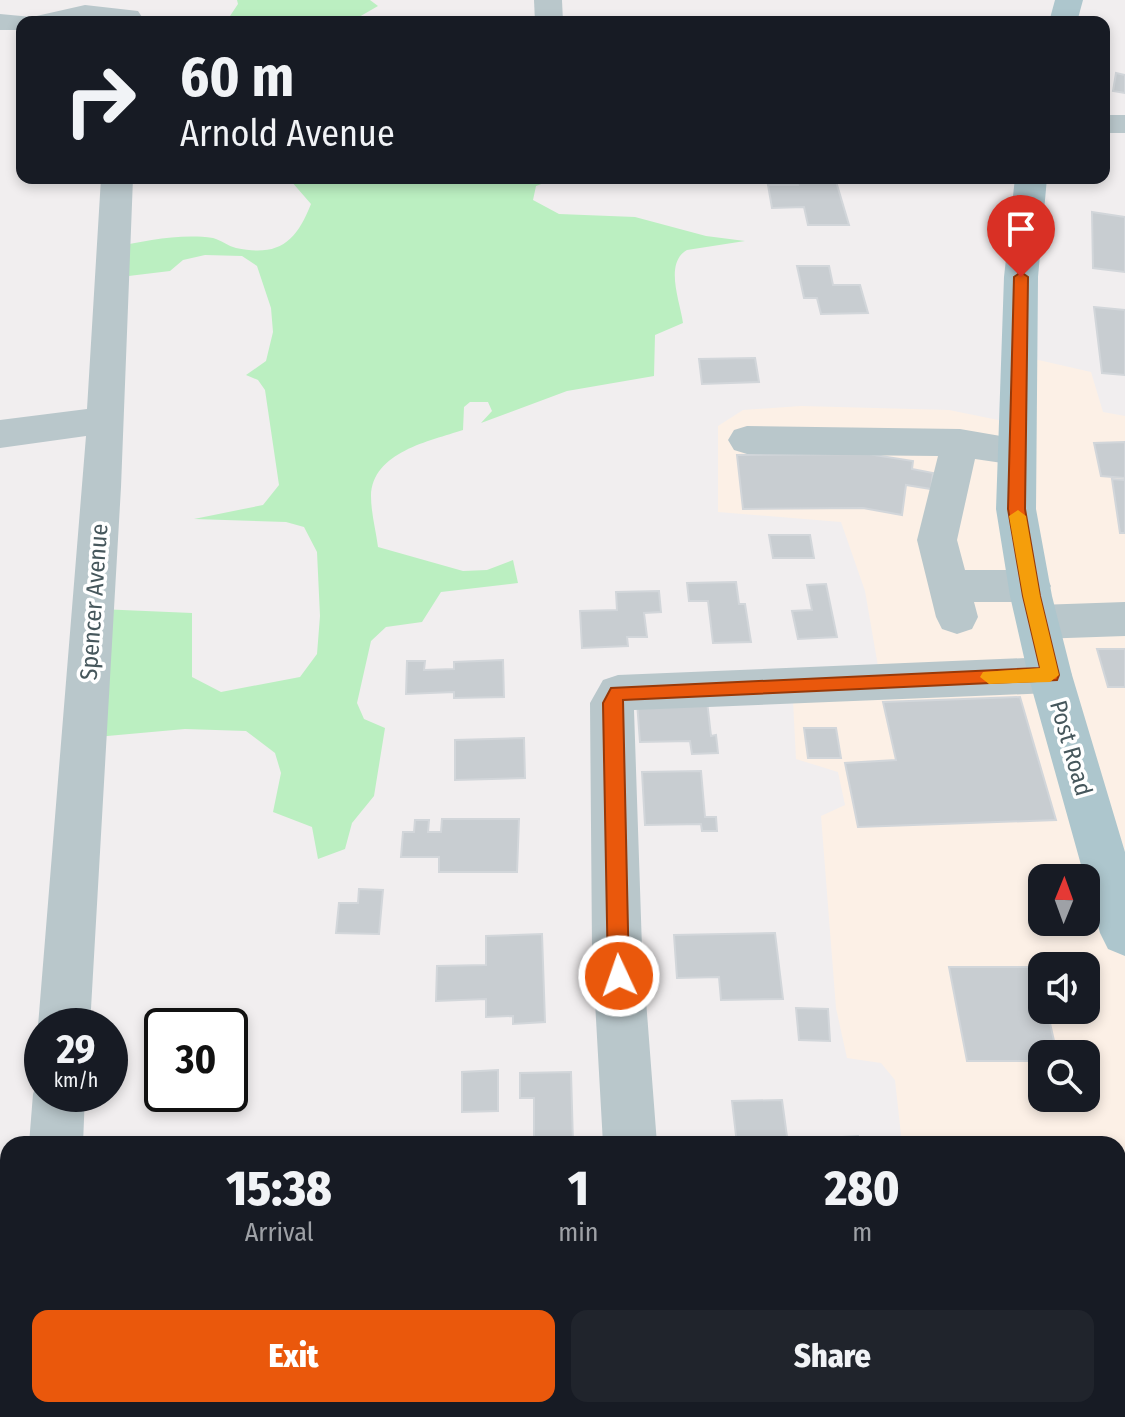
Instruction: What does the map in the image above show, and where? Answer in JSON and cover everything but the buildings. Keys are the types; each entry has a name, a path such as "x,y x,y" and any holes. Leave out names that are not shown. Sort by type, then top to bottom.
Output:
{"main road":[{"name":"Post Road","path":"1030,184 1021,277 1016,509 1050,675 1125,933"}],"street":[{"path":"58,16 105,12 126,15"},
{"name":"Spencer Avenue","path":"65,1008 106,420 117,184"},
{"path":"0,434 106,420"},
{"path":"747,440 960,443 1016,451"},
{"path":"960,443 937,540 953,602 1034,604 1125,619"},
{"path":"629,1136 617,948 612,703 618,693 1050,675"},
{"path":"56,1136 58,1112"}],"shaded area":[{"path":"1021,356 1091,372 1103,412 1125,416 1125,1136 901,1136 895,1080 881,1063 847,1058 836,1008 821,816 845,805 838,772 796,759 792,681 879,672 865,591 841,522 718,512 718,426 743,410 801,406 949,410 1013,423"}],"green space":[{"path":"237,0 370,0 378,6 361,16 230,16 238,4"},
{"path":"294,184 541,184 536,186 533,200 559,214 635,217 706,236 745,241 687,250 680,256 676,264 675,283 683,323 655,335 654,376 567,391 481,423 492,411 488,402 470,402 464,407 463,430 405,451 381,469 371,496 378,547 463,571 487,570 513,560 518,583 441,592 422,622 386,627 371,641 357,703 364,719 385,728 374,796 352,823 345,849 318,859 312,827 273,812 281,773 275,753 246,731 185,729 85,738 99,609 192,613 192,677 221,692 300,677 317,654 320,616 317,552 304,527 286,522 194,519 263,505 279,485 265,390 258,380 246,375 266,361 273,332 271,308 257,266 242,256 205,255 183,260 170,271 112,278 113,247 188,236 213,238 233,247 251,250 275,248 292,237 311,204"}],"slow traffic":[{"path":"989,677 1050,675 1031,596 1018,516"}],"route":[{"path":"619,976 612,750 612,703 618,693 1050,675 1031,596 1016,509 1021,277"}]}
